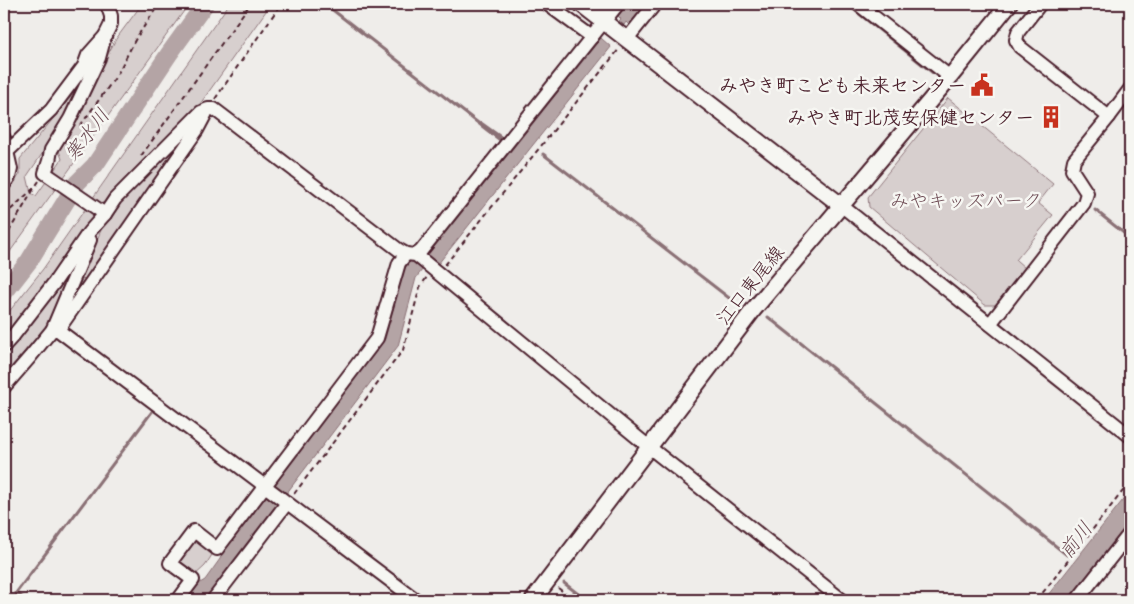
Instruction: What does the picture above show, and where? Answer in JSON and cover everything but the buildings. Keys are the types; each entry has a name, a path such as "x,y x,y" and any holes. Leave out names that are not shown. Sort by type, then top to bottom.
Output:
{"main road":[{"path":"581,4 607,18 627,39 842,206"},
{"name":"江口東尾線","path":"533,600 754,309 950,77 1009,4"}],"street":[{"path":"101,216 46,174 51,150 70,119 99,58 105,36 111,24 111,16 107,4"},
{"path":"547,4 592,37"},
{"path":"596,4 607,18"},
{"path":"422,261 421,251 618,4"},
{"path":"627,39 655,4"},
{"path":"858,4 950,77"},
{"path":"1040,4 1018,32 1016,40 1020,47 1109,117"},
{"path":"7,152 51,110 84,66 88,55 105,36"},
{"path":"990,324 1084,203 1086,193 1072,170 1074,160 1130,89"},
{"path":"4,387 55,330 196,130 208,109"},
{"path":"4,346 54,283 89,232 115,199 201,112 214,109 399,250 422,261 649,447 842,600"},
{"path":"4,138 11,169 9,177 4,184"},
{"path":"842,206 1130,436"},
{"path":"55,330 101,216"},
{"path":"213,600 276,494 377,338 399,263 422,261"},
{"path":"55,330 416,600"},
{"path":"178,600 193,580 170,562 194,531 217,549 276,494"},
{"path":"1077,600 1130,534"}],"path":[{"path":"77,130 117,75 135,40 159,4"},
{"path":"140,157 250,4"},
{"path":"208,109 281,4"},
{"path":"422,261 444,266 627,39"},
{"path":"4,216 46,174"},
{"path":"4,240 35,187"},
{"path":"276,494 402,350 420,287 429,274 422,261"},
{"path":"1037,600 1130,482"},
{"path":"548,581 574,600"}],"green space":[{"path":"142,4 189,4 4,260 4,198 20,174 20,159 79,87 63,123 27,176 31,193 36,196 62,159 58,148 116,39"},
{"path":"229,4 271,4 188,121 108,198 46,286 4,338 4,318 43,269"},
{"name":"みやキッズパーク","path":"948,98 1053,184 1038,203 1053,215 1016,260 1025,268 995,305 985,305 869,207 868,197"},
{"path":"185,136 73,300 103,225 119,203"},
{"path":"84,248 50,322 4,375 4,352 49,298"},
{"path":"194,539 201,539 215,550 205,566 193,577 179,564 178,558"}],"shaded area":[{"path":"628,4 646,4 629,25 626,22 624,25 619,21 621,19 618,16"},
{"path":"601,38 611,47 438,264 435,262 419,267 422,270 416,278 398,346 286,494 282,491 274,502 278,505 205,600 186,600 200,583 205,580 222,554 266,496 269,498 277,488 274,485 385,339 403,271 410,261 414,263 430,258 427,256"},
{"path":"1130,491 1130,522 1068,600 1044,600"}],"waterway":[{"name":"寒水川","path":"4,293 29,261 77,183 95,165 169,54 205,4"},
{"path":"325,4 500,140"},
{"path":"847,4 933,73"},
{"path":"481,123 502,138"},
{"path":"543,154 742,308"},
{"path":"1095,210 1130,238"},
{"name":"前川","path":"768,317 1067,555"},
{"path":"26,600 16,593 154,409"},
{"path":"564,583 586,600"}],"place":[{"name":"みやき町こども未来センター","path":"982,85"},
{"name":"みやき町北茂安保健センター","path":"1051,117"}]}
